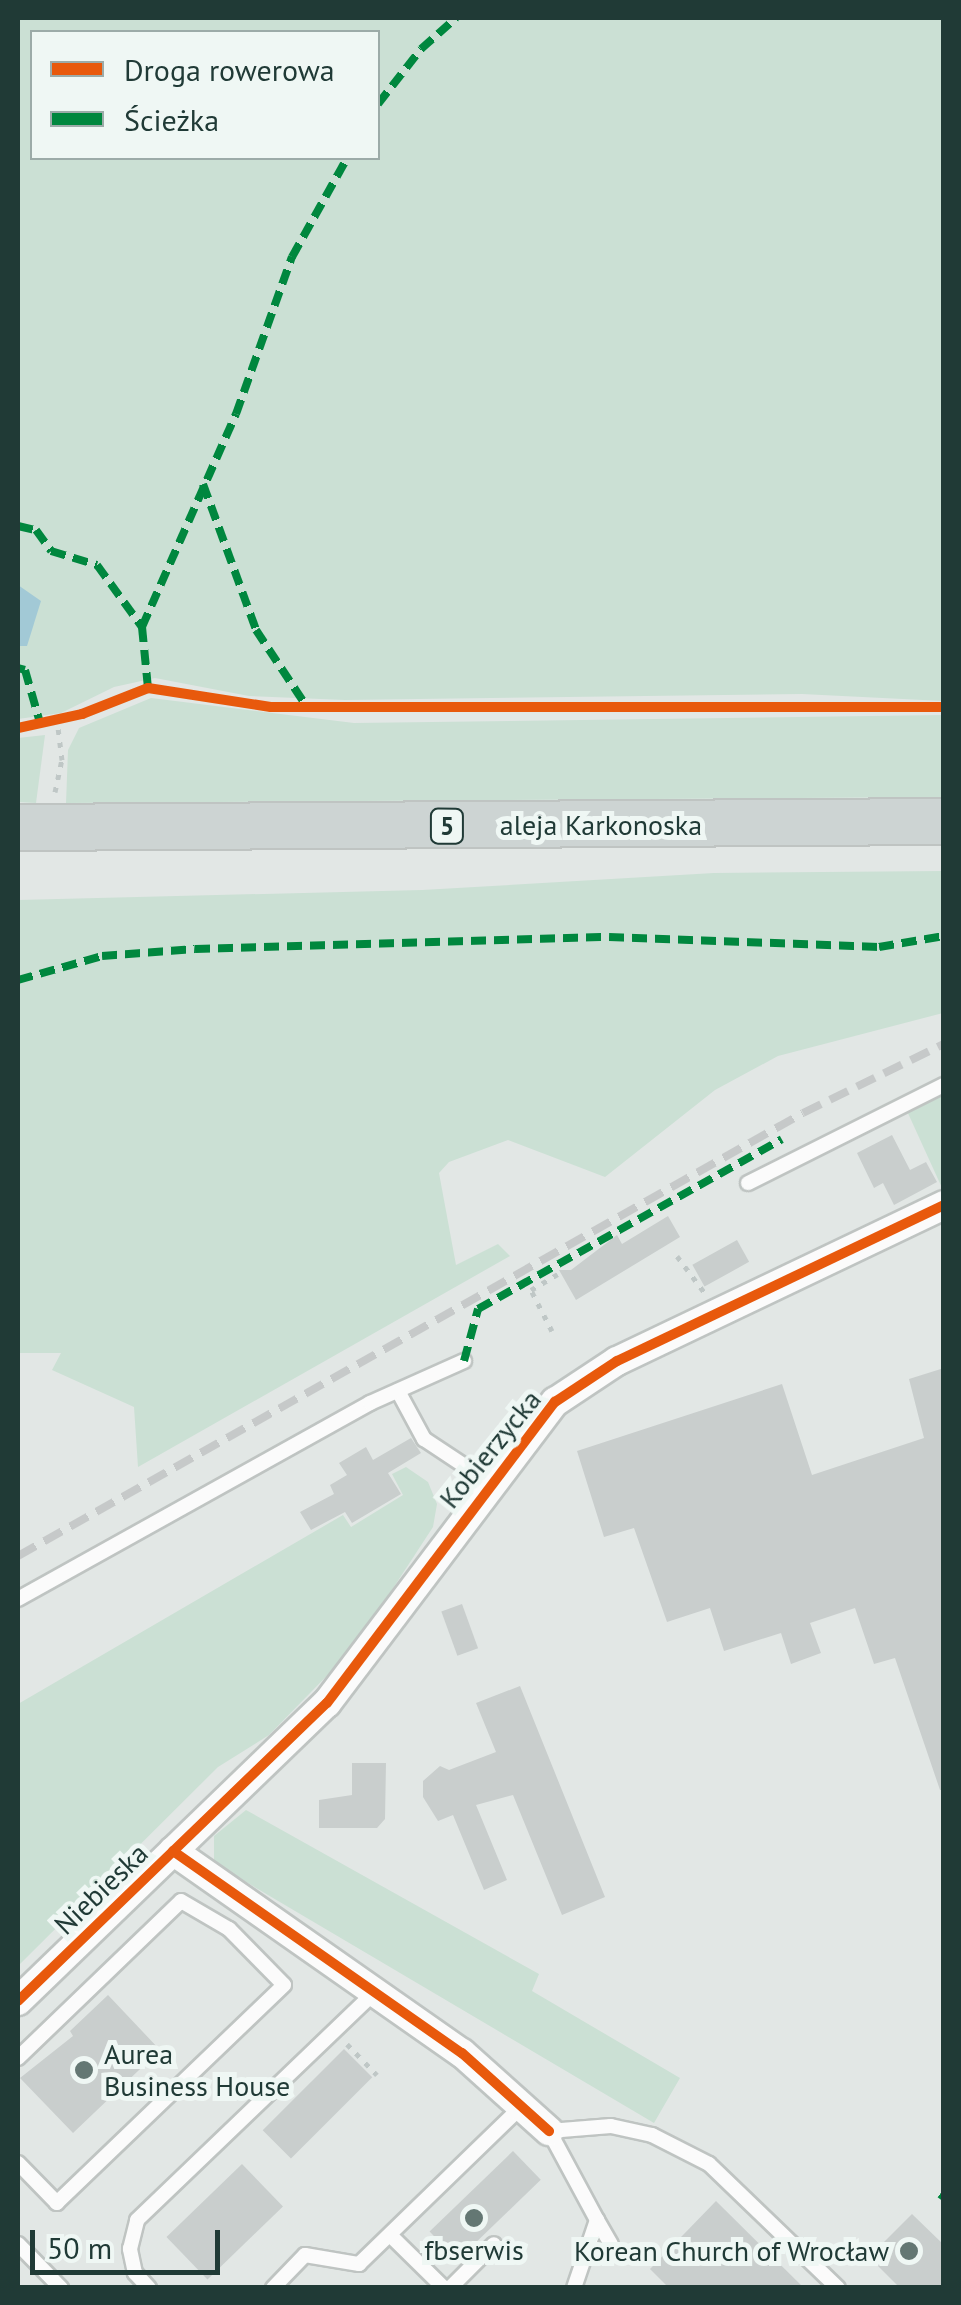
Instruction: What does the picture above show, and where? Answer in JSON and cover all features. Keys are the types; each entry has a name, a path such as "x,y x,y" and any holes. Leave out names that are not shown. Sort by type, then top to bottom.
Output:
{"main road":[{"name":"aleja Karkonoska","path":"36,816 944,821"},
{"name":"aleja Karkonoska","path":"18,853 944,848"}],"street":[{"name":"Kobierzycka","path":"173,1851 347,1680 488,1482 540,1416 590,1376 944,1205"},
{"path":"173,1851 375,1992 549,2131"},
{"name":"Niebieska","path":"18,2001 173,1851"}],"lane":[{"path":"748,1183 944,1085"},
{"path":"18,1598 398,1390 464,1361"},
{"path":"398,1390 424,1439 488,1482"},
{"path":"18,2058 181,1901 229,1929 284,1985 56,2204 18,2163"},
{"path":"149,2288 134,2272 130,2249 137,2220 338,2034 375,1992"},
{"path":"273,2288 305,2255 359,2264 522,2106"},
{"path":"611,2244 549,2131 611,2126 686,2149 838,2288"},
{"path":"574,2288 597,2220"},
{"path":"390,2234 447,2288 494,2244"},
{"path":"18,2244 61,2288"}],"path":[{"path":"36,816 62,760 57,721"},
{"path":"677,1256 699,1291 720,1286"},
{"path":"552,1331 531,1290 558,1274"},
{"path":"338,2034 377,2075"}],"green space":[{"path":"18,18 943,18 943,701 802,694 345,700 249,696 155,678 114,687 61,713 18,719"},
{"path":"151,698 354,723 943,715 943,797 66,803 68,750 79,728"},
{"path":"45,735 36,803 18,802 18,738"},
{"path":"943,871 943,1013 778,1056 715,1090 605,1177 508,1140 449,1162 439,1173 456,1265 498,1244 510,1256 138,1467 134,1407 52,1370 61,1353 18,1353 18,900 422,890 714,873"},
{"path":"943,1094 944,1190 907,1111"},
{"path":"406,1467 428,1482 437,1504 433,1527 354,1648 269,1735 218,1767 18,1966 18,1704 343,1515 351,1527 403,1495 392,1474"},
{"path":"246,1810 539,1974 532,1991 680,2078 654,2123 214,1863 214,1836"}],"water":[{"path":"18,585 41,601 27,646 18,646"}],"building":[{"path":"892,1135 910,1170 926,1162 937,1182 894,1205 883,1183 874,1188 857,1153"},
{"path":"668,1216 680,1237 576,1300 559,1270 571,1270 617,1235 622,1244"},
{"path":"737,1240 749,1262 705,1287 692,1265"},
{"path":"944,1368 944,1790 940,1790 895,1658 874,1664 855,1608 810,1623 821,1653 791,1664 781,1633 724,1651 710,1608 667,1622 634,1528 604,1537 577,1451 782,1384 812,1475 924,1438 909,1379"},
{"path":"411,1438 421,1453 388,1473 401,1494 352,1523 345,1512 311,1530 300,1512 334,1494 330,1485 347,1475 339,1463 366,1447 373,1460"},
{"path":"462,1604 478,1648 457,1656 441,1612"},
{"path":"520,1686 605,1897 562,1915 513,1795 476,1805 507,1880 484,1890 453,1815 438,1821 423,1797 423,1781 440,1766 449,1770 496,1752 476,1703"},
{"path":"352,1763 386,1763 385,1819 377,1828 319,1828 319,1800 352,1795"},
{"name":"Aurea Business House","path":"108,1995 160,2050 73,2133 20,2078 73,2036 70,2031"},
{"path":"344,2049 372,2077 291,2159 263,2130"},
{"name":"fbserwis","path":"513,2151 541,2180 457,2260 430,2232"},
{"path":"242,2164 283,2206 207,2279 166,2237"},
{"path":"716,2201 804,2288 669,2288 650,2269"},
{"name":"Korean Church of Wrocław","path":"912,2214 944,2245 944,2288 900,2288 869,2257"}],"railway":[{"path":"18,1556 803,1113 944,1044"}],"marked path":[{"path":"380,101 421,49 456,18"},
{"path":"142,627 236,414 292,257 346,160"},
{"path":"203,484 256,630 307,707"},
{"path":"18,526 36,530 51,551 97,565 142,627 148,688"},
{"path":"18,668 25,670 41,726"},
{"path":"18,980 102,956 195,949 609,937 879,947 944,936"},
{"path":"464,1361 478,1309 782,1139"},
{"path":"940,2194 944,2197"}],"cycle path":[{"path":"18,728 82,714 148,688 271,707 944,707"},
{"path":"18,2001 327,1703 555,1402 617,1361 944,1205"},
{"path":"173,1851 462,2053 549,2131"}],"place":[{"name":"Aurea Business House","path":"84,2070"},
{"name":"fbserwis","path":"474,2218"},
{"name":"Korean Church of Wrocław","path":"909,2251"}]}
